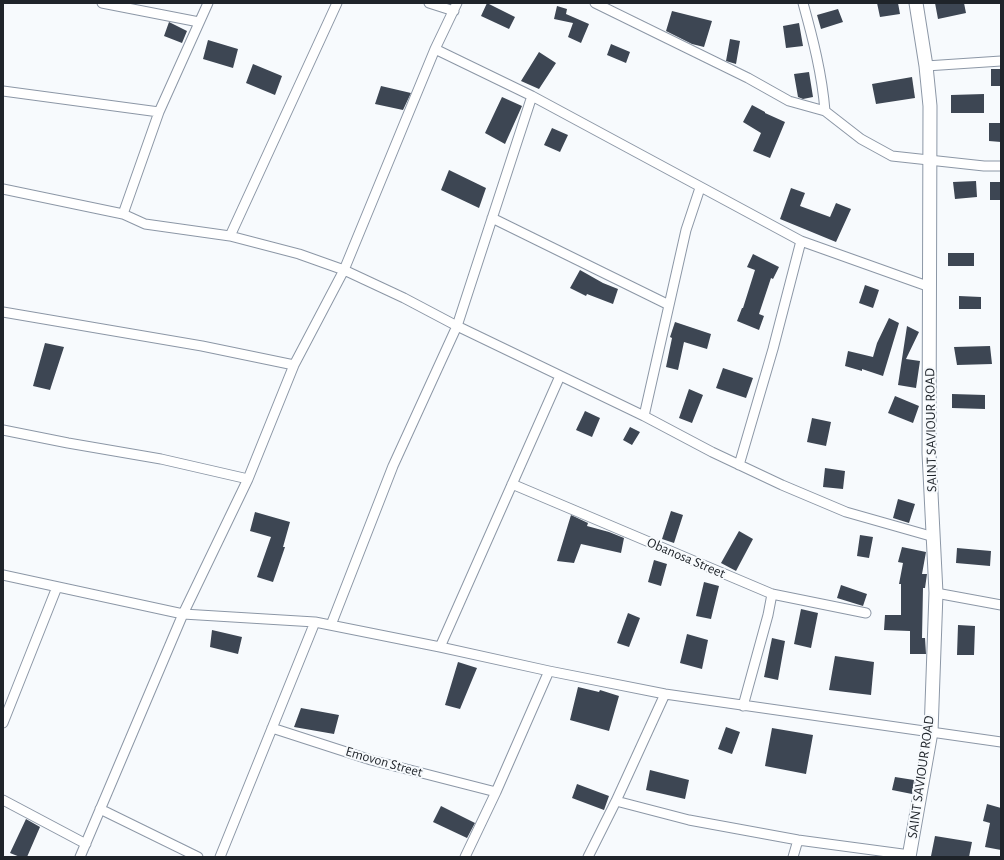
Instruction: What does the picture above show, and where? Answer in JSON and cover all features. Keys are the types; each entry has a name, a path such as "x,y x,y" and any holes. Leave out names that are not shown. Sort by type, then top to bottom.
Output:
{"street":[{"path":"107,3 200,22"},
{"path":"122,214 159,112 208,3"},
{"path":"230,236 337,3"},
{"path":"80,857 183,614 248,479 294,365 344,270 435,49 456,7 429,3"},
{"path":"595,3 748,78 789,101 825,111 861,139 892,156 984,166 1001,166"},
{"path":"803,3 816,48 824,90 825,111"},
{"name":"SAINT SAVIOUR ROAD","path":"910,856 931,732 936,593 929,453 930,106 926,66 916,3"},
{"path":"435,49 532,96 700,188 801,241 930,287"},
{"path":"926,66 1001,61"},
{"path":"3,91 159,112"},
{"path":"331,625 393,466 456,326 532,96"},
{"path":"644,416 686,230 700,188"},
{"path":"3,189 122,214 145,224 230,236 299,254 344,270 404,298 456,326 644,416 712,452 782,485 846,512 934,537"},
{"path":"492,218 669,305"},
{"path":"739,465 773,349 801,241"},
{"path":"3,312 202,346 294,365"},
{"path":"440,646 560,376"},
{"path":"3,430 161,459 248,479"},
{"name":"Obanosa Street","path":"512,484 772,594 866,613"},
{"path":"3,575 183,614 315,622 440,646 550,671 665,694 1001,742"},
{"path":"3,722 57,587"},
{"path":"936,593 1001,604"},
{"path":"743,706 768,615 772,594"},
{"path":"220,857 315,622"},
{"path":"465,857 550,671"},
{"path":"588,857 616,801 665,694"},
{"name":"Emovon Street","path":"272,728 371,760 496,792"},
{"path":"3,800 86,844"},
{"path":"616,801 689,820 798,840 910,856"},
{"path":"100,809 198,857"},
{"path":"793,857 798,840"}],"building":[{"path":"487,3 515,17 509,29 481,16"},
{"path":"877,3 898,3 900,14 880,17"},
{"path":"935,3 964,3 966,13 938,19"},
{"path":"557,6 567,9 566,14 589,24 581,43 568,37 573,23 554,19"},
{"path":"838,9 843,22 821,29 817,15"},
{"path":"672,11 712,21 704,47 692,44 666,31"},
{"path":"169,22 187,31 182,43 164,36"},
{"path":"799,23 803,46 786,48 783,26"},
{"path":"730,39 740,41 736,64 726,61"},
{"path":"208,40 238,49 233,68 203,59"},
{"path":"611,44 630,52 626,63 607,55"},
{"path":"539,52 556,63 539,89 521,81"},
{"path":"253,64 282,76 275,95 246,83"},
{"path":"991,69 1001,69 1001,86 991,86"},
{"path":"809,72 813,97 803,99 798,97 794,74"},
{"path":"912,77 915,98 876,104 872,84"},
{"path":"381,86 411,93 403,110 375,104"},
{"path":"984,94 984,113 951,113 951,95"},
{"path":"502,97 522,106 505,144 485,133"},
{"path":"752,105 785,122 770,158 753,151 761,133 743,122"},
{"path":"989,123 1001,123 1001,142 989,141"},
{"path":"552,128 568,135 560,152 544,145"},
{"path":"449,170 486,188 479,208 441,190"},
{"path":"976,181 977,197 955,199 953,182"},
{"path":"990,182 1001,182 1001,200 990,200"},
{"path":"791,188 805,193 800,206 830,217 836,203 851,209 836,242 780,219"},
{"path":"948,253 974,253 974,266 948,266"},
{"path":"753,254 779,267 773,279 771,278 759,314 764,316 759,330 737,321 743,308 755,270 747,267"},
{"path":"580,270 603,283 618,289 613,304 587,294 586,296 570,288"},
{"path":"865,285 879,290 873,308 859,303"},
{"path":"959,296 981,297 981,309 959,309"},
{"path":"889,318 899,323 883,376 862,369 862,371 845,366 848,351 873,357 877,343"},
{"path":"675,322 711,334 707,349 684,342 678,370 666,367 672,338 670,337"},
{"path":"907,326 919,332 906,359 920,361 916,388 898,385"},
{"path":"45,343 64,347 50,390 33,386"},
{"path":"990,346 992,364 957,365 954,347"},
{"path":"723,368 753,378 746,398 716,388"},
{"path":"689,389 703,395 692,423 679,418"},
{"path":"952,394 985,395 985,409 952,408"},
{"path":"895,396 919,406 913,423 888,413"},
{"path":"585,411 600,418 592,437 576,430"},
{"path":"812,418 831,422 826,446 807,442"},
{"path":"630,427 640,432 632,445 623,440"},
{"path":"825,468 845,471 843,489 823,487"},
{"path":"898,499 915,504 909,523 893,518"},
{"path":"671,511 683,515 674,543 662,539"},
{"path":"255,512 290,522 283,547 285,547 273,582 257,577 271,537 250,531"},
{"path":"571,515 588,523 587,526 624,538 621,553 581,544 574,563 557,561"},
{"path":"739,531 753,539 736,571 721,563"},
{"path":"860,535 873,537 869,558 857,556"},
{"path":"902,547 926,552 922,574 927,574 925,588 923,588 922,638 925,638 926,654 910,654 910,631 884,630 885,615 901,615 901,584 899,584 903,563 898,562"},
{"path":"957,548 991,551 990,566 956,563"},
{"path":"654,560 667,564 661,586 648,582"},
{"path":"704,582 719,586 711,619 696,616"},
{"path":"841,585 867,594 863,606 837,598"},
{"path":"801,609 818,613 811,648 794,644"},
{"path":"628,613 640,618 629,647 617,643"},
{"path":"958,625 975,626 974,655 957,655"},
{"path":"212,630 242,637 238,654 210,647"},
{"path":"687,634 708,640 702,669 680,663"},
{"path":"772,638 785,641 778,680 764,677"},
{"path":"835,656 874,662 871,695 829,690"},
{"path":"458,662 477,668 460,709 445,705"},
{"path":"578,687 599,692 600,690 619,696 609,731 570,720"},
{"path":"301,708 339,715 334,734 294,727"},
{"path":"726,727 740,732 732,754 718,749"},
{"path":"772,728 813,735 806,774 765,766"},
{"path":"650,770 689,780 685,799 646,790"},
{"path":"895,777 914,780 912,794 892,790"},
{"path":"577,784 609,796 604,810 572,798"},
{"path":"987,804 1001,808 1001,850 985,847 990,823 983,821"},
{"path":"441,806 475,823 467,838 433,822"},
{"path":"26,819 40,827 27,857 20,857 10,853"},
{"path":"935,836 972,842 969,857 931,856"}]}
